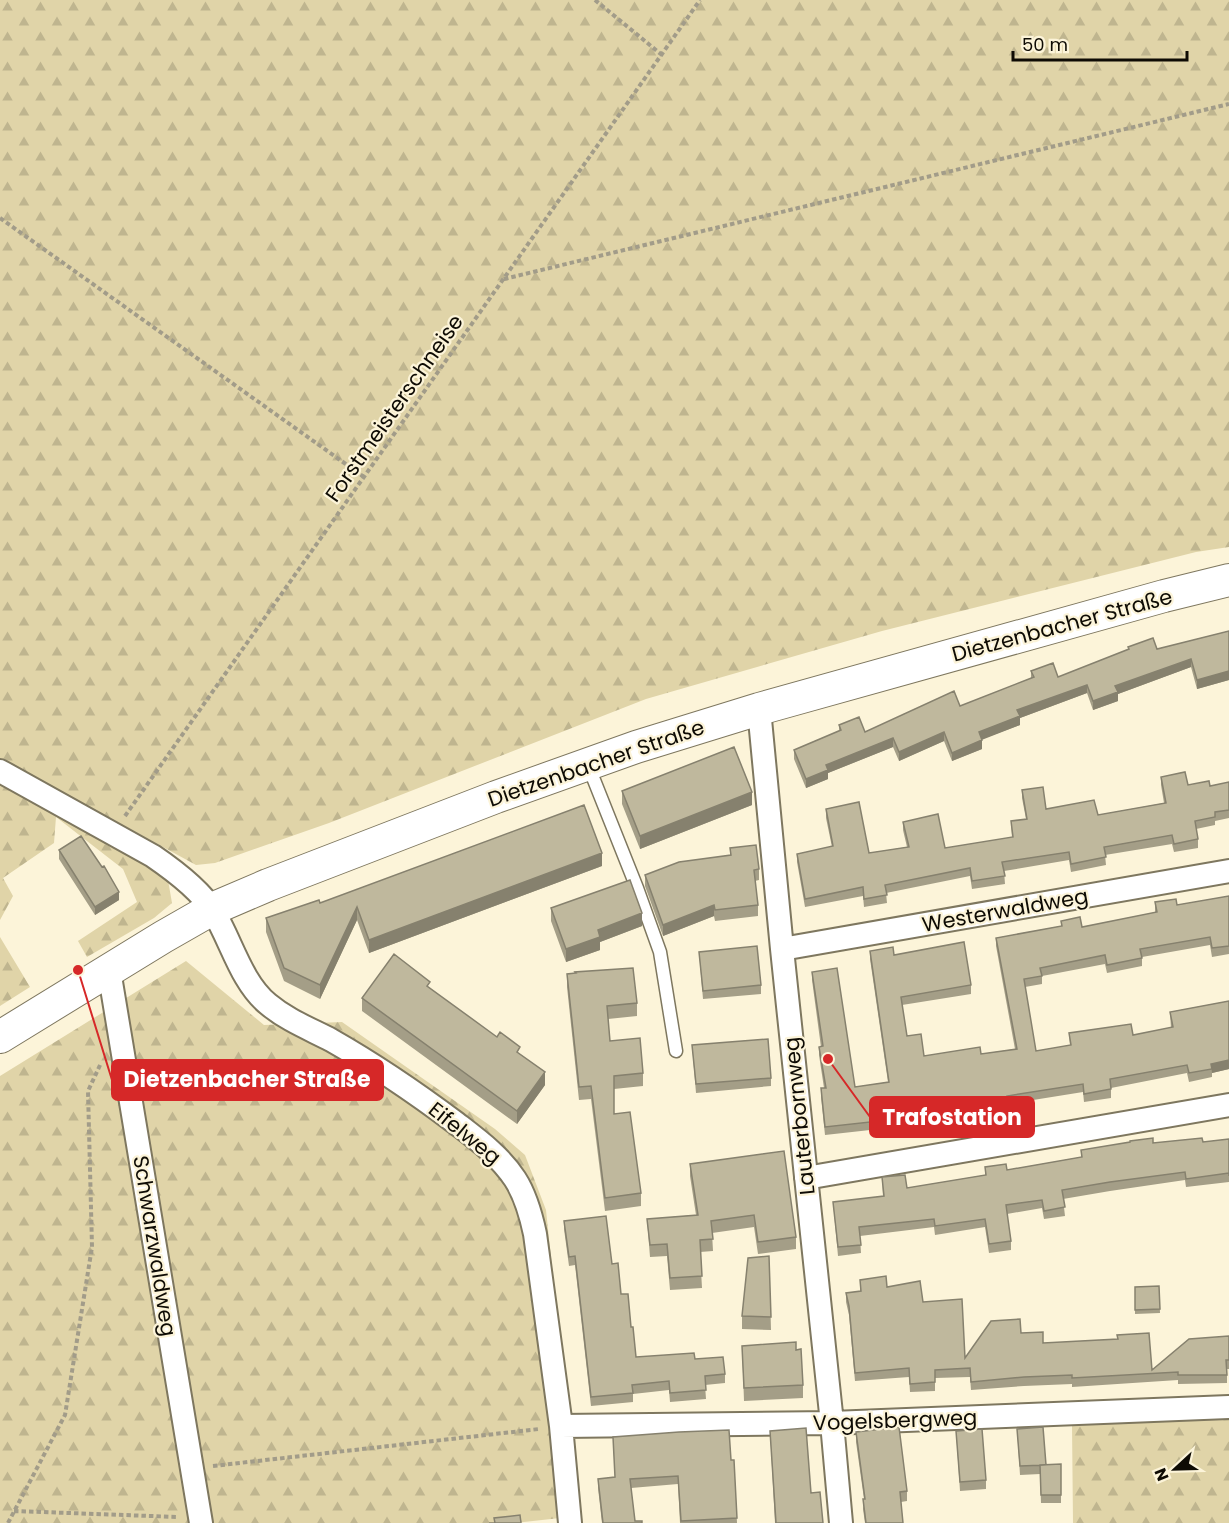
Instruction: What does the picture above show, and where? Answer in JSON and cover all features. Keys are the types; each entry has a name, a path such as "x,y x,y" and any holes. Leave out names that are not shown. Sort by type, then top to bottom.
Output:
{"main road":[{"name":"Dietzenbacher Straße","path":"0,1037 212,909 346,854 496,797 636,747 759,709 1229,580"}],"street":[{"name":"Lauterbornweg","path":"759,709 841,1523"},
{"name":"Eifelweg","path":"0,771 168,866 212,909 248,980 266,1003 281,1014 366,1060 410,1090 502,1160 517,1180 531,1214 535,1234 561,1426 570,1523"},
{"name":"Westerwaldweg","path":"782,949 1229,871"},
{"name":"Schwarzwaldweg","path":"109,970 200,1520"},
{"path":"806,1178 1229,1105"},
{"name":"Vogelsbergweg","path":"561,1426 832,1423 1229,1407"}],"lane":[{"path":"587,764 660,952 676,1051"}],"path":[{"path":"595,0 662,55"},
{"name":"Forstmeisterschneise","path":"113,833 700,0"},
{"path":"503,279 1229,104"},
{"path":"0,218 364,477"},
{"path":"8,1523 64,1415 92,1247 88,1091 118,1026"},
{"path":"192,1468 561,1426"},
{"path":"14,1511 200,1520"}],"green space":[{"path":"0,0 1229,0 1229,547 1196,552 882,631 646,699 329,823 215,863 196,865 0,758"},
{"path":"0,782 105,837 105,844 143,863 168,880 172,903 154,918 87,957 78,941 137,902 123,869 56,817 54,843 3,878 13,896 0,920"},
{"path":"0,937 30,987 0,1006"},
{"path":"186,961 264,1025 342,1022 495,1129 525,1155 546,1210 578,1516 515,1523 0,1523 0,1076"},
{"path":"1229,1416 1229,1523 1073,1523 1072,1425"}],"building":[{"path":"1229,631 1229,671 1197,680 1191,659 1115,686 1118,692 1093,701 1087,685 1017,710 1020,716 979,732 982,740 952,753 944,732 899,752 893,738 826,765 828,770 806,779 794,750 841,730 839,725 859,717 865,732 954,691 960,706 1034,677 1031,671 1053,663 1058,677 1153,638 1157,649"},
{"path":"734,747 752,792 640,836 622,791"},
{"path":"1185,772 1188,785 1209,781 1210,786 1229,782 1229,810 1215,812 1215,817 1195,821 1198,839 1174,844 1172,835 1104,847 1106,857 1071,864 1069,852 1002,862 1005,876 972,881 970,868 885,885 887,895 864,899 863,887 805,899 797,854 833,846 826,809 859,802 869,853 909,847 903,822 938,814 945,848 1013,837 1011,821 1027,819 1022,790 1043,787 1046,809 1094,800 1098,815 1166,803 1161,777"},
{"path":"584,805 602,853 369,940 357,907 320,985 284,968 266,918 319,900 320,903"},
{"path":"81,836 102,867 104,866 119,892 95,907 59,850"},
{"path":"756,845 759,869 754,870 758,905 715,910 714,905 663,925 645,875 679,862 731,855 730,848"},
{"path":"630,880 642,913 598,930 600,937 566,949 551,908"},
{"path":"1229,896 1229,946 1212,948 1210,937 1140,949 1142,958 1107,965 1105,955 1040,968 1042,976 1024,979 1036,1051 1071,1045 1069,1033 1131,1024 1133,1035 1173,1027 1170,1012 1229,1001 1229,1060 1211,1064 1212,1069 1189,1073 1187,1065 1110,1079 1111,1089 1084,1094 1083,1084 1007,1096 1009,1106 983,1110 982,1102 909,1117 910,1124 880,1129 879,1121 825,1127 821,1088 826,1088 819,1047 823,1046 812,972 837,968 855,1087 889,1082 870,951 893,947 894,955 964,942 971,985 901,997 907,1036 921,1034 924,1056 980,1047 981,1054 1017,1049 996,938 1062,926 1061,921 1080,917 1082,927 1157,912 1155,902 1176,899 1177,905"},
{"path":"757,946 761,985 703,991 699,952"},
{"path":"394,954 430,982 427,986 497,1037 500,1032 520,1047 517,1052 545,1072 517,1111 362,998"},
{"path":"633,968 637,1003 607,1006 610,1041 640,1038 643,1073 614,1076 614,1114 630,1112 641,1193 605,1198 591,1086 579,1087 567,974"},
{"path":"768,1039 771,1078 696,1084 692,1045"},
{"path":"1153,1138 1153,1143 1202,1138 1203,1142 1229,1139 1229,1173 1186,1179 1185,1172 1062,1190 1065,1207 1044,1211 1042,1200 1006,1205 1011,1241 989,1244 985,1219 935,1226 934,1219 859,1227 861,1245 838,1247 833,1202 884,1196 882,1177 905,1175 907,1188 986,1175 985,1167 1006,1164 1007,1170 1082,1157 1081,1150"},
{"path":"784,1151 796,1237 758,1242 754,1215 711,1221 713,1239 700,1240 702,1276 670,1278 667,1244 650,1245 647,1219 698,1215 690,1164"},
{"path":"606,1216 612,1264 618,1263 621,1294 628,1294 636,1357 694,1353 695,1359 723,1357 725,1374 705,1376 706,1390 670,1393 669,1381 632,1385 633,1393 591,1397 575,1256 569,1257 564,1221"},
{"path":"769,1256 771,1317 742,1316 748,1258"},
{"path":"886,1276 887,1287 920,1281 923,1302 962,1299 965,1358 991,1321 1020,1319 1021,1333 1043,1332 1043,1343 1118,1339 1117,1335 1149,1333 1152,1370 1189,1339 1229,1336 1227,1375 1178,1375 1178,1372 1072,1378 1072,1375 1024,1377 971,1382 970,1368 935,1370 935,1382 910,1384 909,1368 855,1373 846,1293 861,1291 860,1280"},
{"path":"1159,1286 1160,1309 1135,1310 1135,1287"},
{"path":"796,1342 796,1350 801,1349 803,1385 744,1388 742,1346"},
{"path":"899,1427 907,1491 900,1492 903,1523 866,1523 856,1432"},
{"path":"1043,1427 1046,1465 1020,1466 1017,1429"},
{"path":"806,1428 811,1493 820,1492 823,1523 776,1523 770,1431"},
{"path":"982,1429 986,1480 960,1482 956,1431"},
{"path":"729,1430 731,1460 734,1460 737,1518 681,1521 678,1476 630,1479 635,1521 642,1521 642,1523 603,1523 598,1479 615,1477 613,1437"},
{"path":"1061,1464 1061,1495 1041,1495 1040,1465"},
{"path":"520,1515 521,1523 495,1523 494,1518"}],"place":[{"name":"Dietzenbacher Straße","path":"78,970"},
{"name":"Trafostation","path":"828,1059"}]}
